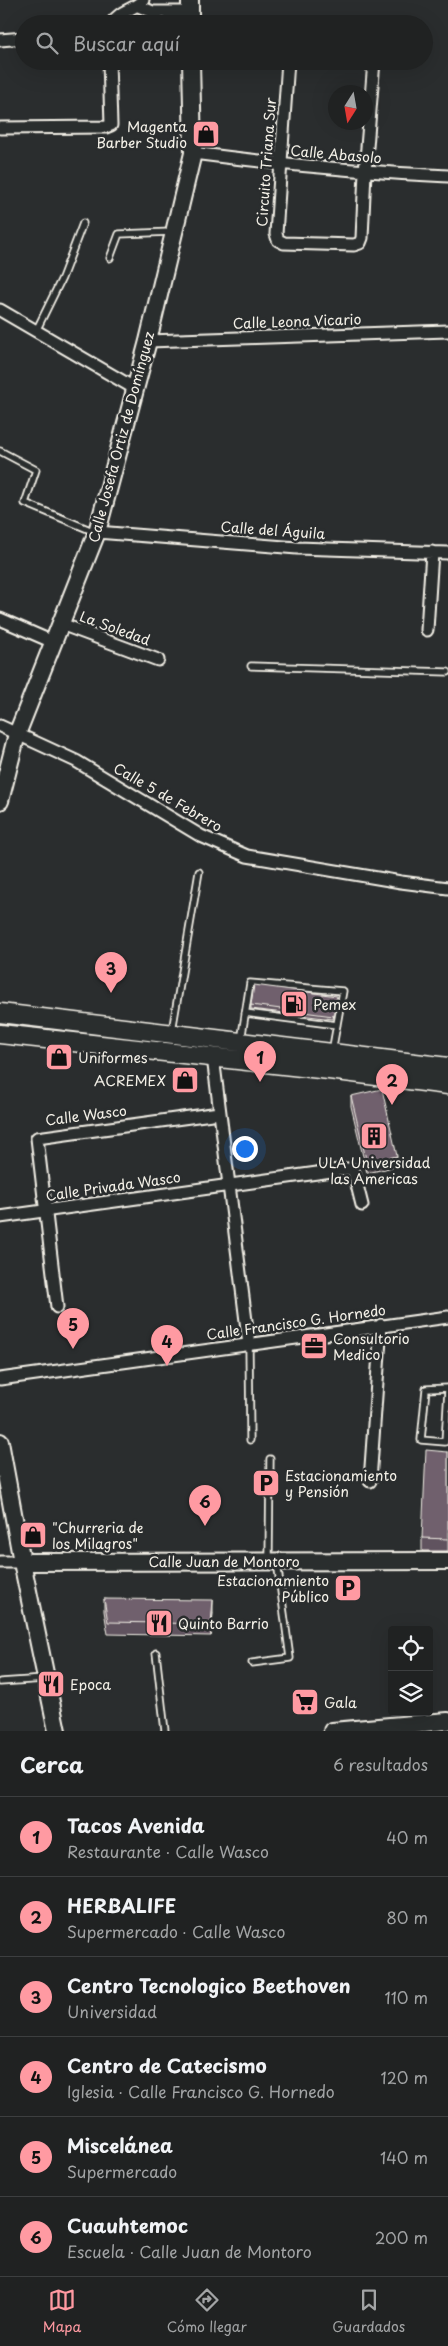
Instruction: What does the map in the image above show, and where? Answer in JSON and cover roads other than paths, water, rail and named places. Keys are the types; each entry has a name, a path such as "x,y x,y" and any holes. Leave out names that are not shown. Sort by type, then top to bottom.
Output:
{"main road":[{"name":"Calle Josefa Ortiz de Domínguez","path":"0,801 17,734 97,532 148,341 193,152 191,70"},
{"path":"0,1013 448,1067"},
{"path":"0,1034 448,1085"},
{"path":"0,1442 22,1562 57,1731"},
{"name":"Calle Juan de Montoro","path":"22,1562 448,1561"},
{"path":"332,1731 448,1721"}],"street":[{"path":"119,15 141,3 153,12 190,12"},
{"path":"0,40 15,39"},
{"path":"0,128 106,127 111,125 109,70"},
{"name":"Circuito Triana Sur","path":"287,70 276,234 278,240 284,243 354,245 360,243 362,238 373,70"},
{"name":"Calle Abasolo","path":"193,152 280,164 365,172 448,176"},
{"path":"0,310 134,388"},
{"name":"Calle Leona Vicario","path":"148,341 448,331"},
{"name":"Calle del Águila","path":"97,532 296,548 448,554"},
{"path":"427,630 432,552"},
{"path":"0,619 54,642"},
{"name":"La Soledad","path":"61,624 158,660"},
{"name":"Calle 5 de Febrero","path":"0,726 76,761 201,836 247,856 448,888"},
{"path":"213,1057 249,1345"},
{"name":"Calle Wasco","path":"57,1306 47,1211 36,1141 41,1136 219,1113"},
{"path":"229,1185 351,1169 354,1173 362,1205"},
{"name":"Calle Privada Wasco","path":"0,1217 229,1185"},
{"name":"Calle Francisco G. Hornedo","path":"0,1379 448,1317"},
{"path":"370,1481 381,1325"},
{"name":"Calle Juan de Montoro","path":"0,1562 22,1562"}],"lane":[{"path":"36,331 58,286 83,224"},
{"path":"110,258 115,240 119,234 174,232"},
{"path":"0,451 36,470 25,503 97,532"},
{"path":"251,666 448,672"},
{"path":"172,1033 199,872"},
{"path":"241,1041 250,984 343,991 332,1054"},
{"path":"245,1014 337,1025"},
{"path":"249,1345 250,1440"},
{"path":"426,1389 448,1389 446,1442 421,1440 426,1389"},
{"path":"252,1663 290,1658 273,1561 270,1459"},
{"path":"156,1652 165,1731"},
{"path":"0,1682 46,1679"}],"place":[{"name":"Magenta Barber Studio","path":"206,134"},
{"name":"Centro Tecnologico Beethoven","path":"111,993"},
{"name":"Pemex","path":"294,1004"},
{"name":"Uniformes","path":"59,1057"},
{"name":"ACREMEX","path":"185,1080"},
{"name":"Tacos Avenida","path":"260,1082"},
{"name":"HERBALIFE","path":"392,1105"},
{"name":"ULA Universidad las Americas","path":"374,1136"},
{"name":"Consultorio Medico","path":"314,1346"},
{"name":"Miscelánea","path":"73,1349"},
{"name":"Centro de Catecismo","path":"167,1366"},
{"name":"Estacionamiento y Pensión","path":"266,1483"},
{"name":"Cuauhtemoc","path":"205,1526"},
{"name":"\"Churreria de los Milagros\"","path":"33,1535"},
{"name":"Estacionamiento Público","path":"348,1588"},
{"name":"Quinto Barrio","path":"159,1623"},
{"name":"Epoca","path":"51,1684"},
{"name":"Gala","path":"305,1702"}]}
